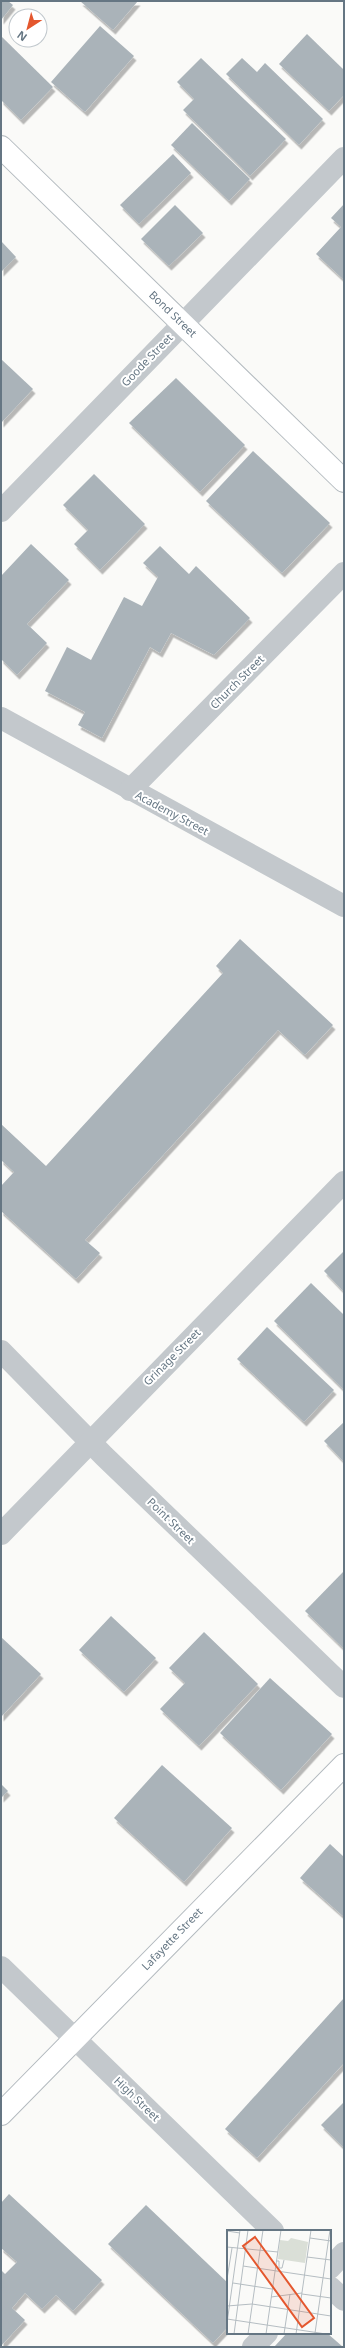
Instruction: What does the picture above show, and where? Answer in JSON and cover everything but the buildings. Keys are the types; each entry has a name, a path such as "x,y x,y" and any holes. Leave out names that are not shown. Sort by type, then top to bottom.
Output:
{"street":[{"name":"Bond Street","path":"1,147 344,481"},
{"name":"Goode Street","path":"1,511 344,158"},
{"name":"Church Street","path":"130,790 344,573"},
{"name":"Academy Street","path":"1,718 344,906"},
{"name":"Grinage Street","path":"1,1534 89,1441 344,1182"},
{"name":"Point Street","path":"1,1352 89,1441 344,1687"},
{"name":"Lafayette Street","path":"1,2114 344,1764"},
{"name":"High Street","path":"1,1968 272,2230"},
{"path":"331,2267 344,2253"},
{"path":"331,2287 344,2300"},
{"path":"253,2347 266,2334"}]}
